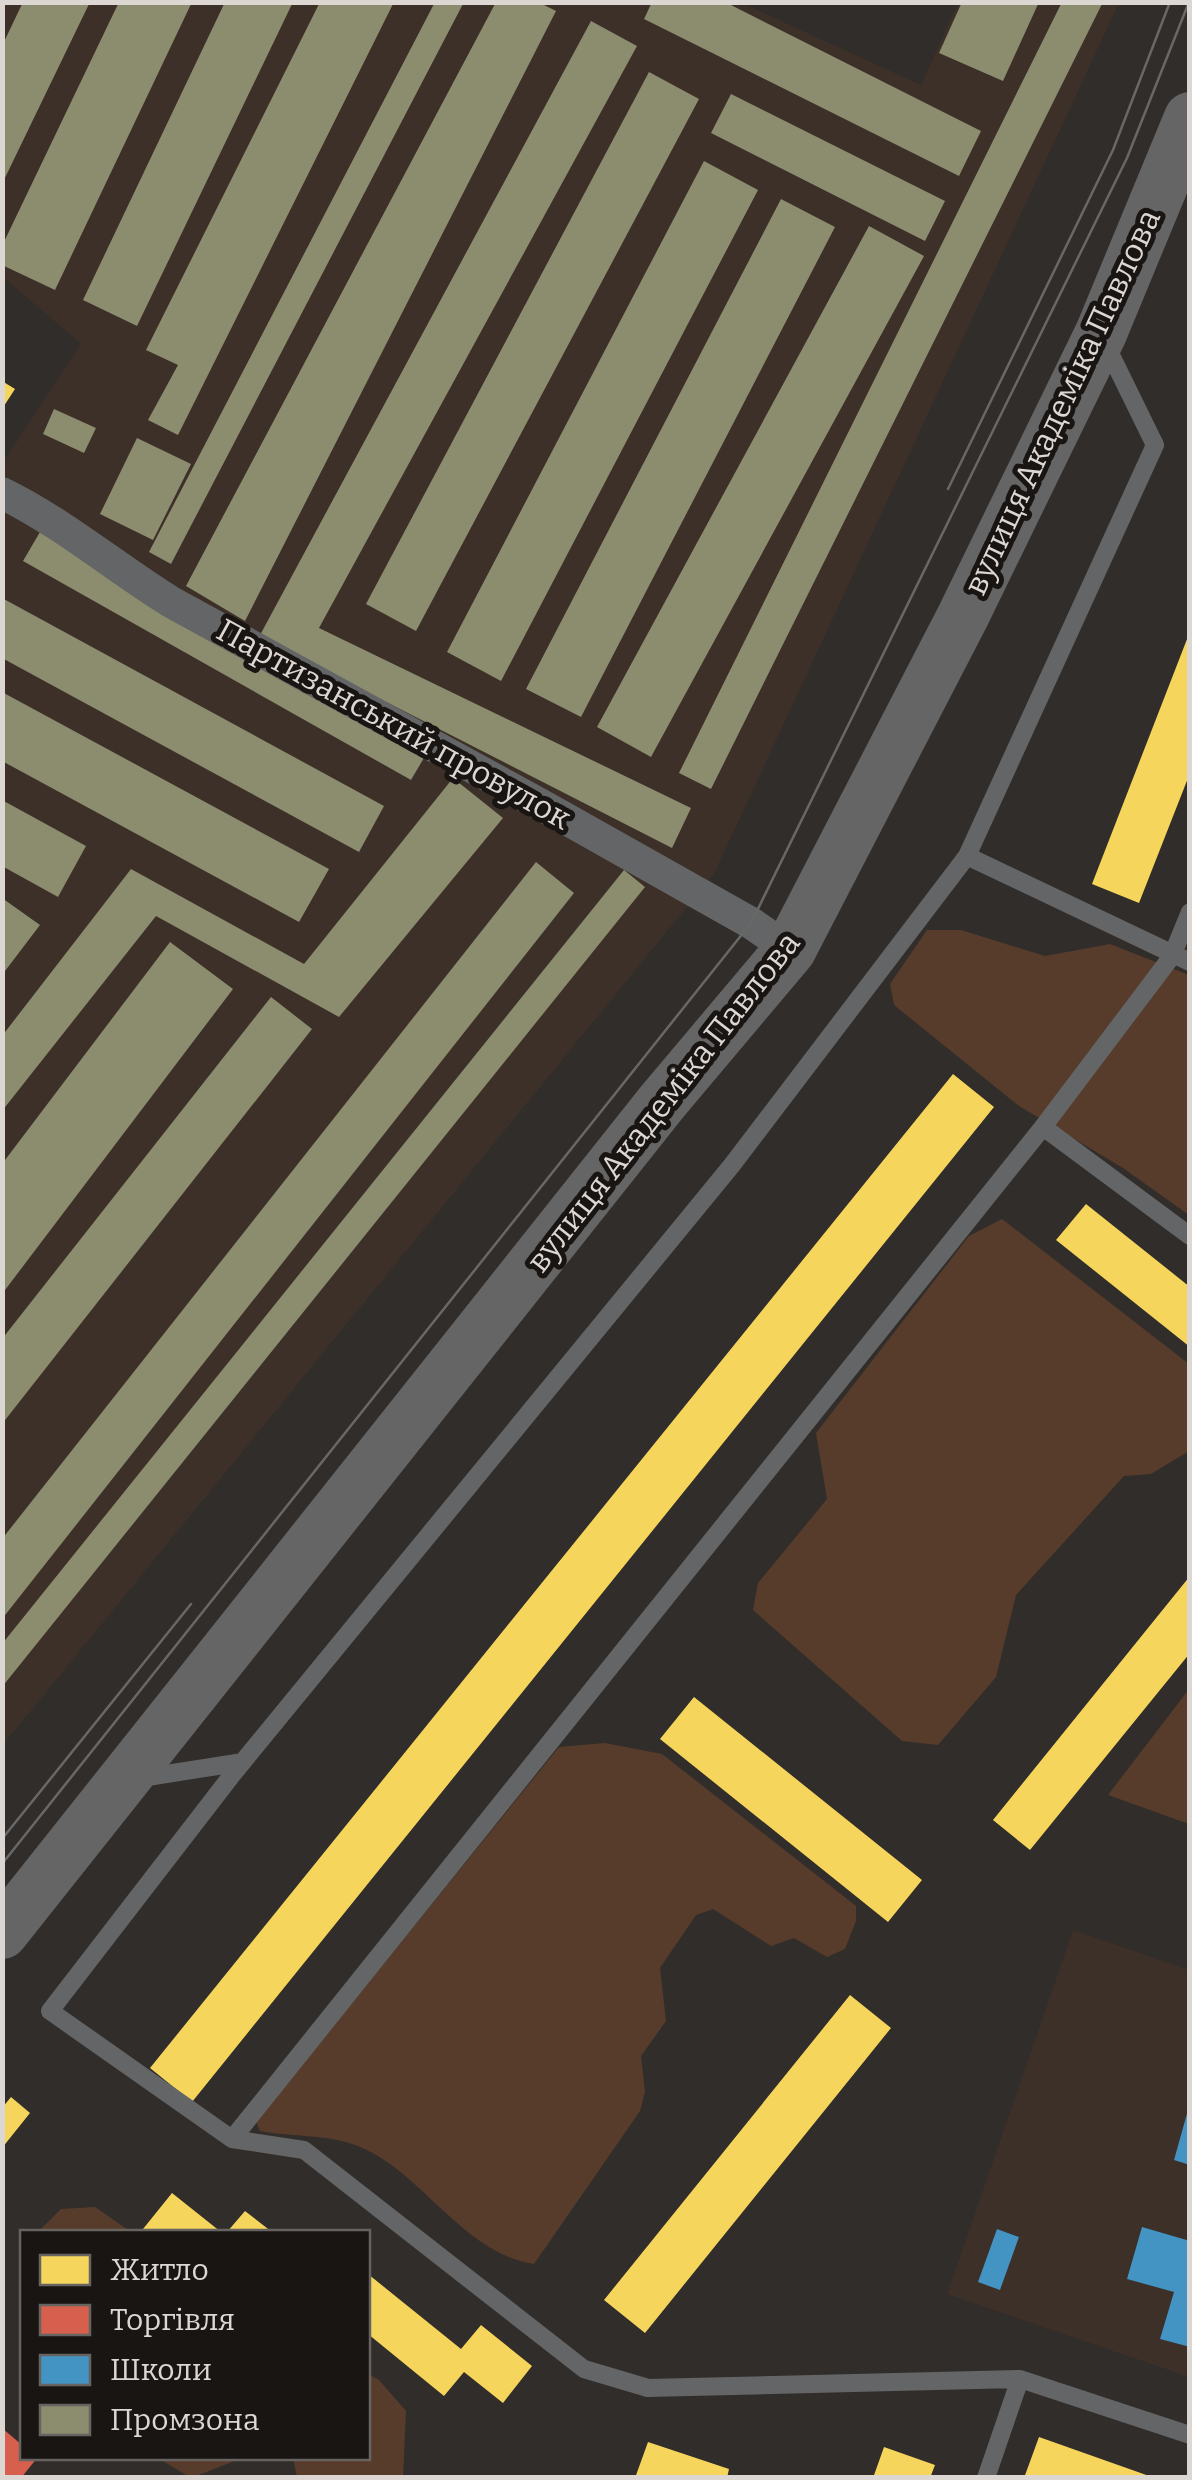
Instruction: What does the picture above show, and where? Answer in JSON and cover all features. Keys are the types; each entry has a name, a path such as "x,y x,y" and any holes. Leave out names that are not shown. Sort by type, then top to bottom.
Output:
{"main road":[{"name":"вулиця Академіка Павлова","path":"2,1933 662,1102 790,950 963,616 1100,333 1190,118"}],"street":[{"name":"Партизанський провулок","path":"2,493 65,525 114,566 171,602 578,825 751,923 790,950"}],"lane":[{"path":"1100,333 1156,445 967,856 732,1165 243,1762 50,2011 232,2139 304,2150 584,2369 648,2388 1020,2379 1190,2435"},
{"path":"967,856 1181,959"},
{"path":"232,2139 1181,959 1190,912"},
{"path":"1044,1127 1190,1236"},
{"path":"121,1781 243,1762"},
{"path":"986,2478 1020,2379"}],"shaded area":[{"path":"3,3 742,3 921,85 958,3 1119,3 714,874 3,1745 3,462 81,344 3,277"},
{"path":"927,930 961,930 1045,956 1110,944 1189,975 1189,1215 1123,1168 1019,1106 894,1005 890,984"},
{"path":"1002,1219 1189,1364 1189,1451 1151,1474 1124,1476 1016,1595 996,1677 938,1745 902,1741 753,1610 758,1583 827,1499 816,1433 969,1236"},
{"path":"1189,1689 1189,1824 1108,1795"},
{"path":"605,1743 662,1754 856,1906 856,1921 845,1949 827,1957 794,1938 771,1946 713,1909 696,1915 660,1968 666,2021 641,2056 645,2092 640,2111 534,2264 487,2246 389,2163 367,2150 328,2138 260,2131 256,2122 559,1747"},
{"path":"1073,1930 1189,1970 1189,2377 947,2294"},
{"path":"95,2207 128,2230 40,2230 61,2209"},
{"path":"370,2375 406,2411 403,2477 297,2477 293,2460 370,2460"},
{"path":"161,2460 237,2460 191,2478"}],"building: Житло":[{"path":"2,381 15,389 2,409"},
{"path":"1189,634 1190,773 1139,903 1092,884"},
{"path":"953,1074 994,1107 192,2102 150,2068"},
{"path":"1086,1204 1190,1287 1190,1347 1056,1240"},
{"path":"1190,1576 1190,1653 1030,1850 993,1820"},
{"path":"694,1697 922,1880 888,1922 660,1739"},
{"path":"850,1995 891,2028 645,2333 604,2300"},
{"path":"11,2097 30,2113 2,2148 2,2108"},
{"path":"172,2193 218,2230 144,2230"},
{"path":"245,2211 269,2230 229,2230"},
{"path":"370,2276 461,2349 481,2325 532,2366 503,2403 464,2372 444,2396 370,2336"},
{"path":"1039,2437 1152,2477 1152,2478 1024,2478"},
{"path":"648,2442 729,2469 727,2478 635,2478"},
{"path":"884,2447 935,2465 930,2478 873,2478"}],"building: Торгівля":[{"path":"2,2428 20,2443 20,2460 35,2460 21,2478 2,2478"}],"building: Школи":[{"path":"1190,2111 1190,2165 1174,2160"},
{"path":"1142,2227 1190,2241 1190,2347 1160,2339 1174,2292 1127,2279"},
{"path":"997,2229 1019,2237 1000,2290 978,2282"}],"building: Промзона":[{"path":"23,2 90,2 2,184 2,46"},
{"path":"119,2 192,2 55,290 2,265 2,246"},
{"path":"225,2 293,2 137,326 83,300"},
{"path":"320,2 394,2 178,435 148,420 178,365 146,350"},
{"path":"435,2 464,2 171,564 149,552"},
{"path":"496,2 538,2 556,11 245,621 186,586"},
{"path":"652,2 725,2 981,131 959,176 644,19"},
{"path":"962,2 1039,2 1003,81 939,53"},
{"path":"1062,2 1103,2 711,789 679,773"},
{"path":"591,21 637,46 319,628 691,808 672,848 259,637"},
{"path":"649,72 699,99 416,631 366,604"},
{"path":"731,94 945,201 925,241 711,133"},
{"path":"704,161 758,190 501,681 447,652"},
{"path":"781,199 835,227 581,717 526,689"},
{"path":"869,226 924,256 651,757 597,727"},
{"path":"54,409 96,428 84,453 43,434"},
{"path":"137,438 191,464 153,540 100,514"},
{"path":"40,532 428,751 411,780 23,561"},
{"path":"2,598 384,806 359,852 2,658"},
{"path":"2,692 329,869 299,922 2,761"},
{"path":"453,778 503,818 339,1017 156,916 2,1111 2,1036 131,869 304,964"},
{"path":"2,800 86,846 58,897 2,866"},
{"path":"536,862 574,893 2,1619 2,1539"},
{"path":"624,870 645,887 2,1687 2,1644"},
{"path":"2,898 40,925 2,975"},
{"path":"170,942 233,989 2,1294 2,1164"},
{"path":"271,997 312,1029 2,1424 2,1339"}],"tram line":[{"path":"948,489 1113,150 1170,2"},
{"path":"2,1864 751,923 1127,158 1189,2"},
{"path":"2,1839 191,1604"}]}
